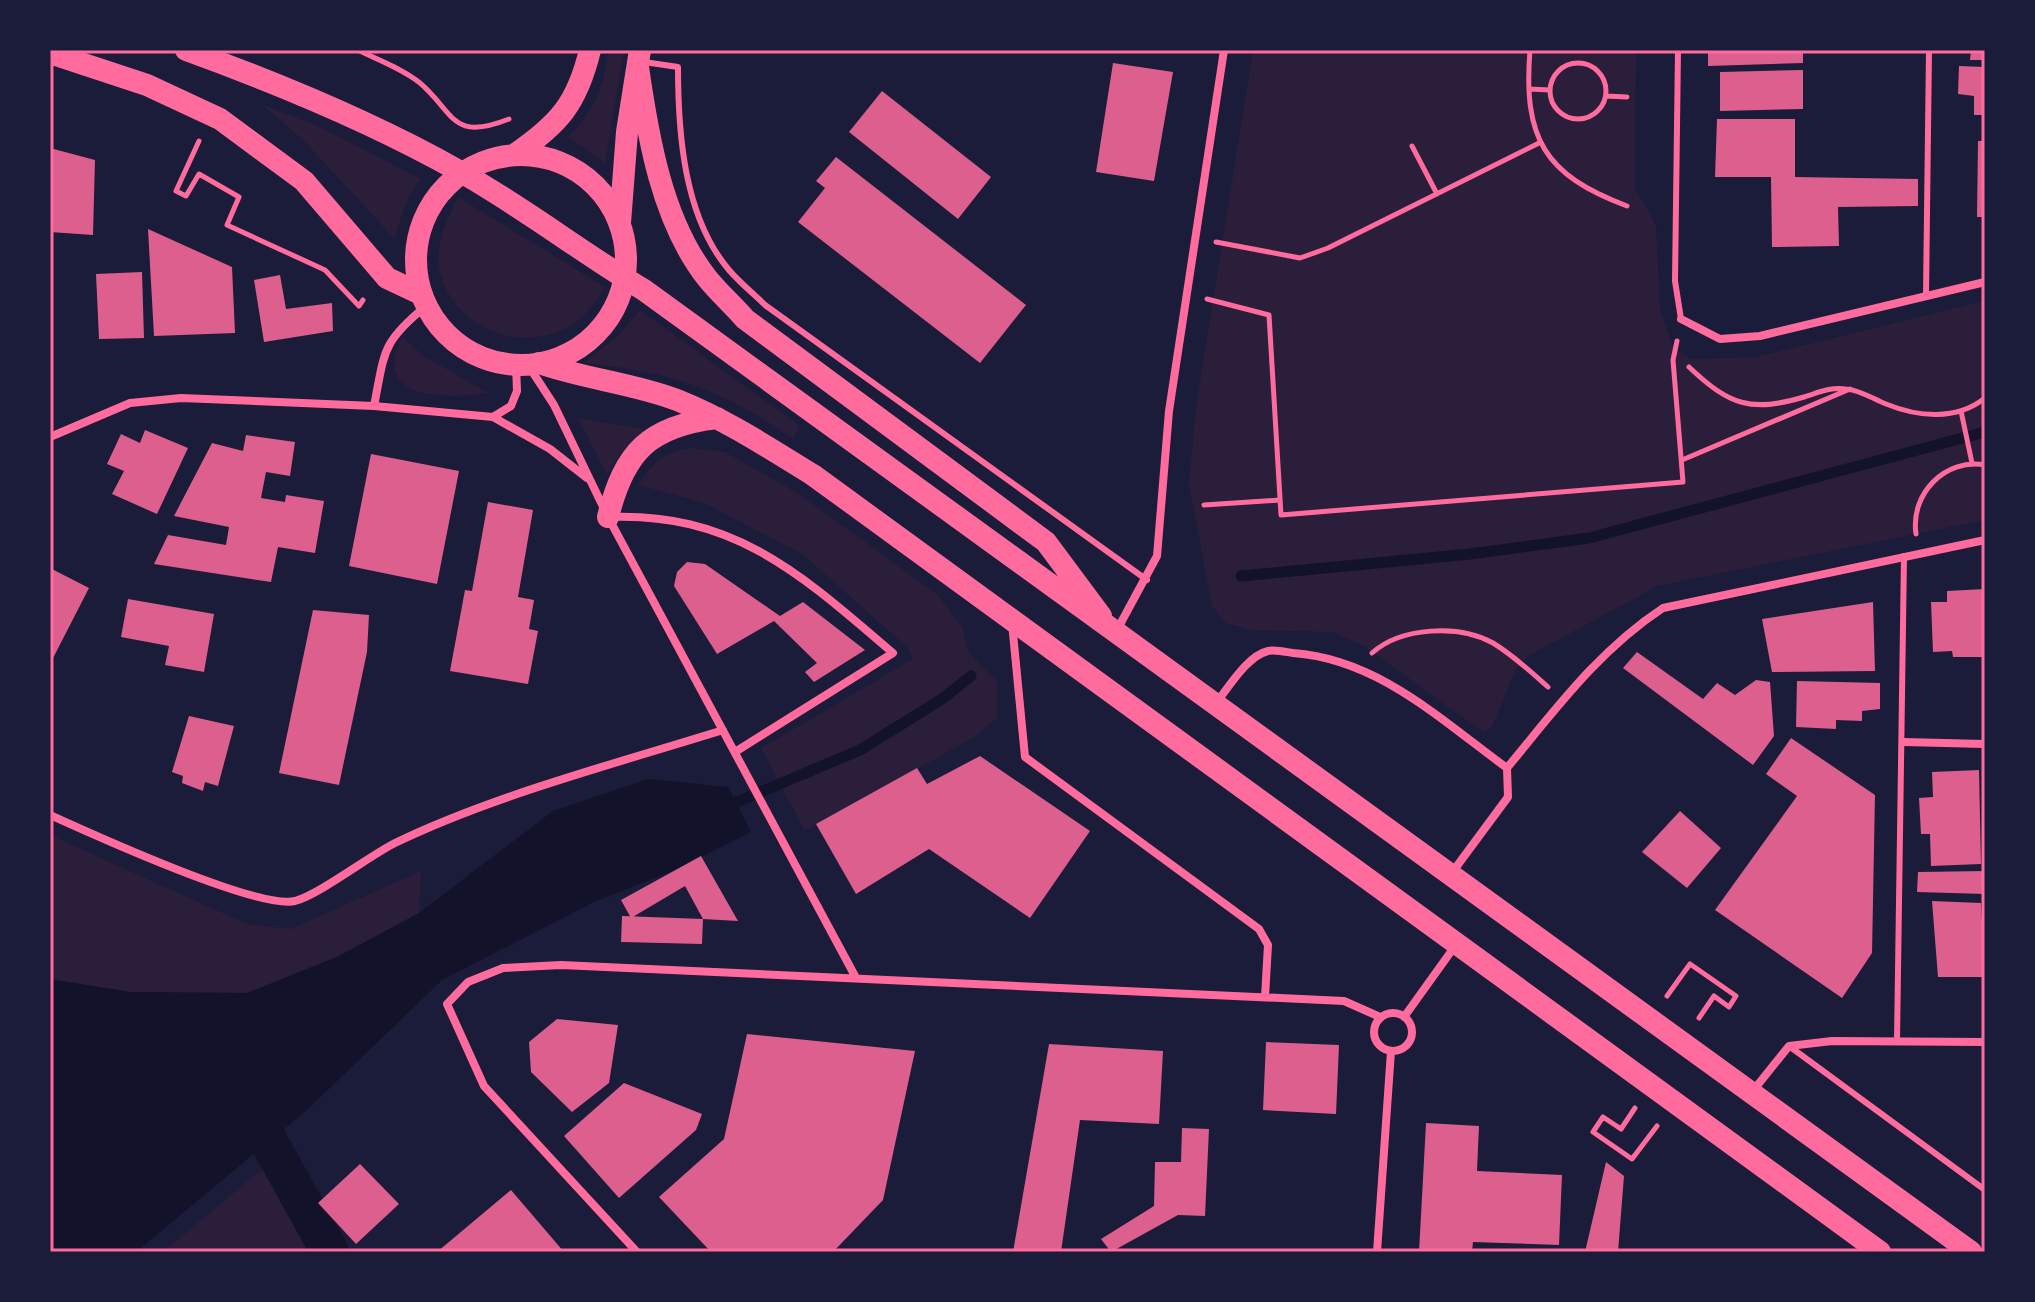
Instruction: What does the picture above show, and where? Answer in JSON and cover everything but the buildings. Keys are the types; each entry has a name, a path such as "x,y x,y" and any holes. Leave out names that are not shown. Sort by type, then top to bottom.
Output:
{"highway":[{"path":"186,50 360,120 462,173 690,322 1114,634 1971,1252"},
{"path":"514,155 545,134 572,105 590,50"},
{"path":"50,53 147,85 220,119 304,181 387,278 424,300"},
{"path":"620,225 627,132 639,59"},
{"path":"639,59 644,112 670,209 706,277 745,319 1046,542 1114,634"},
{"path":"528,364 581,346 598,331 612,313 624,278 626,248 620,225 597,187 559,162 514,155 491,159 462,173 435,198 424,217 415,262 424,300 438,325 463,348 494,362 528,364 676,400 717,418 813,475 1880,1252"},
{"path":"608,517 623,472 646,442 676,425 717,418"}],"street":[{"path":"1114,634 1147,580 1157,556 1169,411 1224,50"},
{"path":"1681,319 1720,339 1760,336 1985,282"},
{"path":"374,406 392,333 424,300"},
{"path":"493,417 511,406 528,364"},
{"path":"528,364 554,405 608,517 855,976"},
{"path":"50,437 130,403 181,398 374,406 493,417 550,449 590,481"},
{"path":"608,517 653,515 753,545 807,579 893,653 735,752"},
{"path":"1450,875 1508,797 1507,768 1603,654 1632,628 1663,608 1985,540"},
{"path":"1011,619 1025,757 1259,929 1268,945 1265,997"},
{"path":"1214,706 1245,666 1267,651 1321,655 1357,666 1391,683 1507,768"},
{"path":"50,815 156,862 267,899 295,901 396,843 561,781 723,730"},
{"path":"1904,742 1985,744"},
{"path":"1404,1017 1456,946"},
{"path":"637,1252 484,1086 447,1004 468,982 503,968 561,965 855,976 1344,1001 1380,1017 1392,1013 1404,1017 1412,1027 1411,1039 1403,1049 1391,1051 1376,1041 1374,1029 1380,1017"},
{"path":"1752,1092 1789,1046 1832,1041 1985,1042"},
{"path":"1377,1252 1391,1051"}],"lane":[{"path":"1678,50 1675,281 1681,319"},
{"path":"1926,295 1929,50"},
{"path":"639,59 678,67 687,174 703,228 728,269 765,305 1147,580"},
{"path":"1897,1041 1904,742 1904,556"},
{"path":"1789,1046 1985,1190"}],"path":[{"path":"358,50 419,83 454,122 471,126 496,124 516,116"},
{"path":"1530,50 1529,89 1539,143 1565,176 1594,194 1627,206"},
{"path":"1579,63 1597,70 1606,87 1606,96 1597,112 1579,119 1561,114 1554,107 1550,90 1555,74 1579,63"},
{"path":"1529,89 1550,90"},
{"path":"1606,96 1627,97"},
{"path":"450,131 454,122"},
{"path":"1196,238 1300,258 1539,143"},
{"path":"1412,146 1437,194"},
{"path":"176,191 186,196 199,174 239,197 227,225 325,270 359,306 363,300"},
{"path":"1187,293 1269,315 1281,515 1683,482 1673,360"},
{"path":"1689,367 1717,393 1743,404 1767,406 1830,387 1851,389 1907,412 1930,415 1961,413 1985,398"},
{"path":"1682,460 1851,389"},
{"path":"1961,413 1971,461"},
{"path":"1919,553 1914,519 1918,501 1929,485 1948,470 1971,461 1985,465"},
{"path":"1204,505 1280,500"},
{"path":"1357,666 1378,647 1394,640 1420,632 1453,632 1489,641 1515,657 1563,701"},
{"path":"1651,1019 1690,964 1736,996 1729,1007 1714,996"},
{"path":"1621,1129 1603,1117 1593,1132 1632,1159 1674,1102"}],"shaded area":[{"path":"609,50 624,50 605,163 568,137 597,98"},
{"path":"1253,50 1636,50 1635,188 1656,225 1660,310 1673,347 1691,359 1756,357 1985,301 1985,520 1658,586 1528,656 1516,668 1492,727 1483,732 1364,646 1332,632 1252,630 1225,623 1212,606 1189,484 1196,407"},
{"path":"263,105 318,126 421,179 408,198 394,238 303,140"},
{"path":"458,197 605,287 590,309 568,327 549,335 528,338 488,330 471,319 456,305 445,288 438,258 441,240"},
{"path":"640,310 800,426 793,439 743,407 694,385 642,371 583,363 618,336"},
{"path":"402,336 422,355 489,393 435,395 404,385 396,374 395,358"},
{"path":"578,418 645,429 620,454 607,475"},
{"path":"692,448 725,452 799,494 938,595 963,629 968,652 997,680 997,718 973,738 805,831 761,748 913,659 907,647 802,554 704,503 638,485 660,459"},
{"path":"648,779 728,787 751,832 675,870 596,901 442,980 309,1108 136,1252 50,1252 50,979 130,992 247,993 339,956 419,913 553,811"},
{"path":"50,835 247,924 291,929 421,871 419,913 339,956 247,993 130,992 50,979"},
{"path":"272,1161 353,1252 163,1252"}],"waterway":[{"path":"1241,576 1470,554 1589,538 1985,432"},
{"path":"725,807 860,750 942,699 971,676"},
{"path":"243,1095 330,1252"}]}
